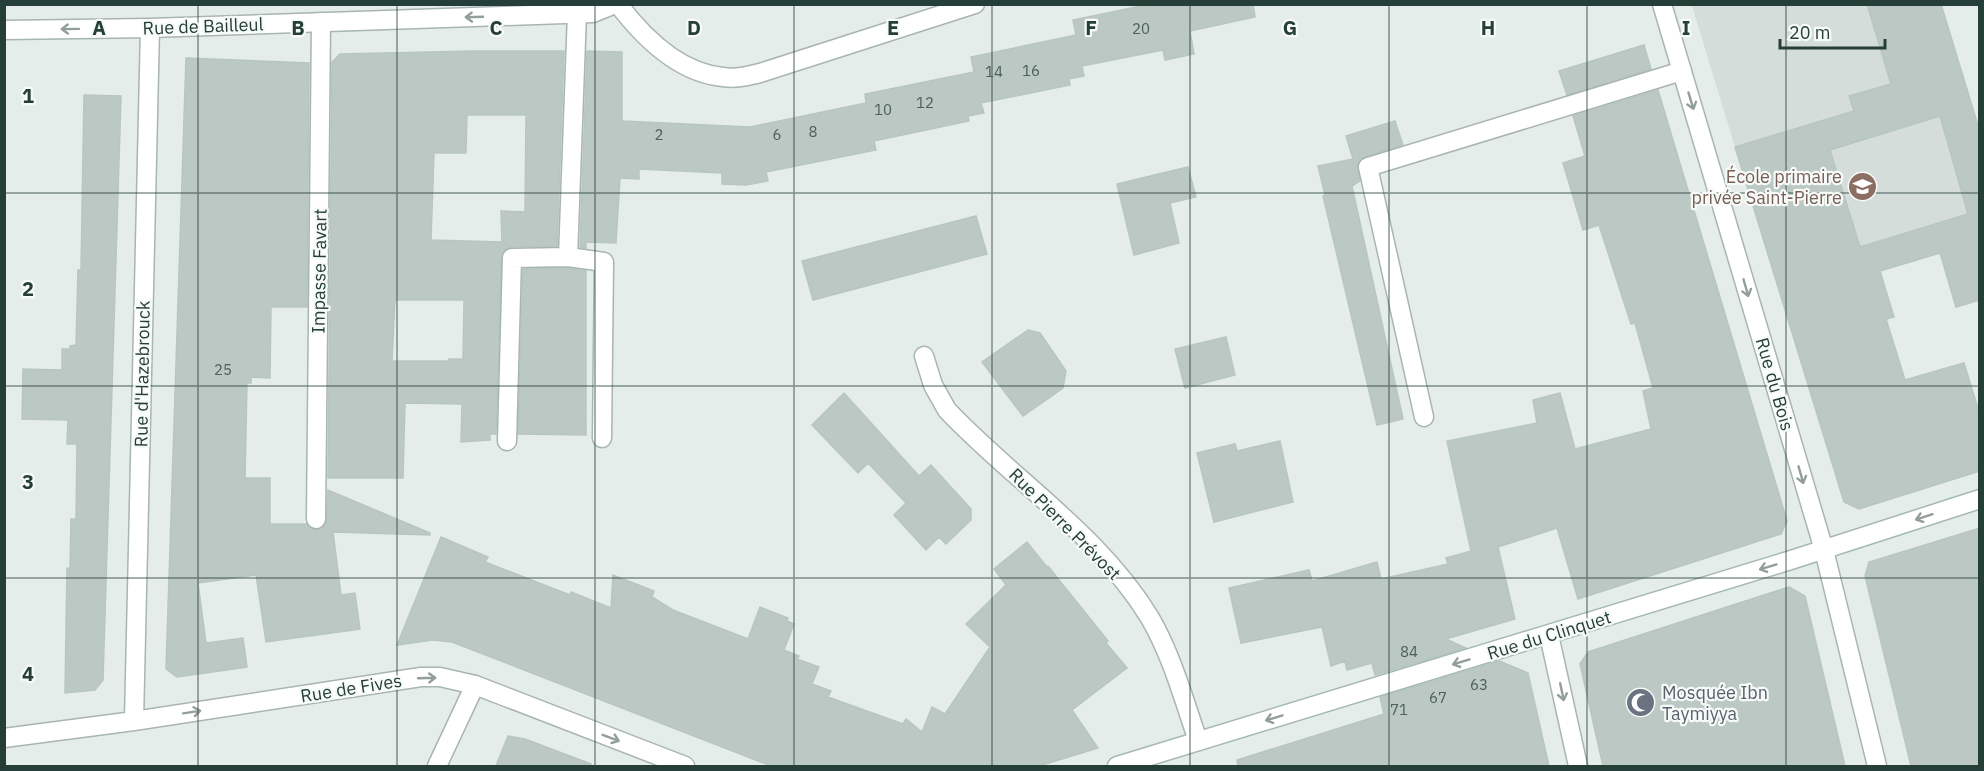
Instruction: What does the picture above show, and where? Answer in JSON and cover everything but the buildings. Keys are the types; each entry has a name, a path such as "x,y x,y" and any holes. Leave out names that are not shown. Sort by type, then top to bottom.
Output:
{"street":[{"path":"616,4 642,34 677,61 699,72 730,78 760,74 975,4"},
{"name":"Rue de Bailleul","path":"4,30 150,28 593,13 616,4"},
{"name":"Rue du Bois","path":"1662,4 1824,550 1877,766"},
{"path":"568,257 577,13"},
{"name":"Impasse Favart","path":"316,519 321,22"},
{"name":"Rue d'Hazebrouck","path":"134,721 150,28"},
{"path":"1424,417 1368,167 1682,71"},
{"path":"507,441 512,258 568,257 604,262 602,438"},
{"name":"Rue Pierre Prévost","path":"924,356 933,385 947,410 1085,538 1138,601 1163,643 1198,741"},
{"name":"Rue du Clinquet","path":"1117,766 1824,550 1980,499"},
{"path":"1549,635 1578,766"},
{"name":"Rue de Fives","path":"4,738 134,721 421,677 440,677 475,685 685,766"},
{"path":"437,766 475,685"}],"shaded area":[{"name":"École primaire privée Saint-Pierre","path":"1698,4 1941,5 1979,131 1979,241 1782,301 1692,6"}],"place":[{"name":"École primaire privée Saint-Pierre","path":"1863,186"},
{"name":"Mosquée Ibn Taymiyya","path":"1641,702"}]}
